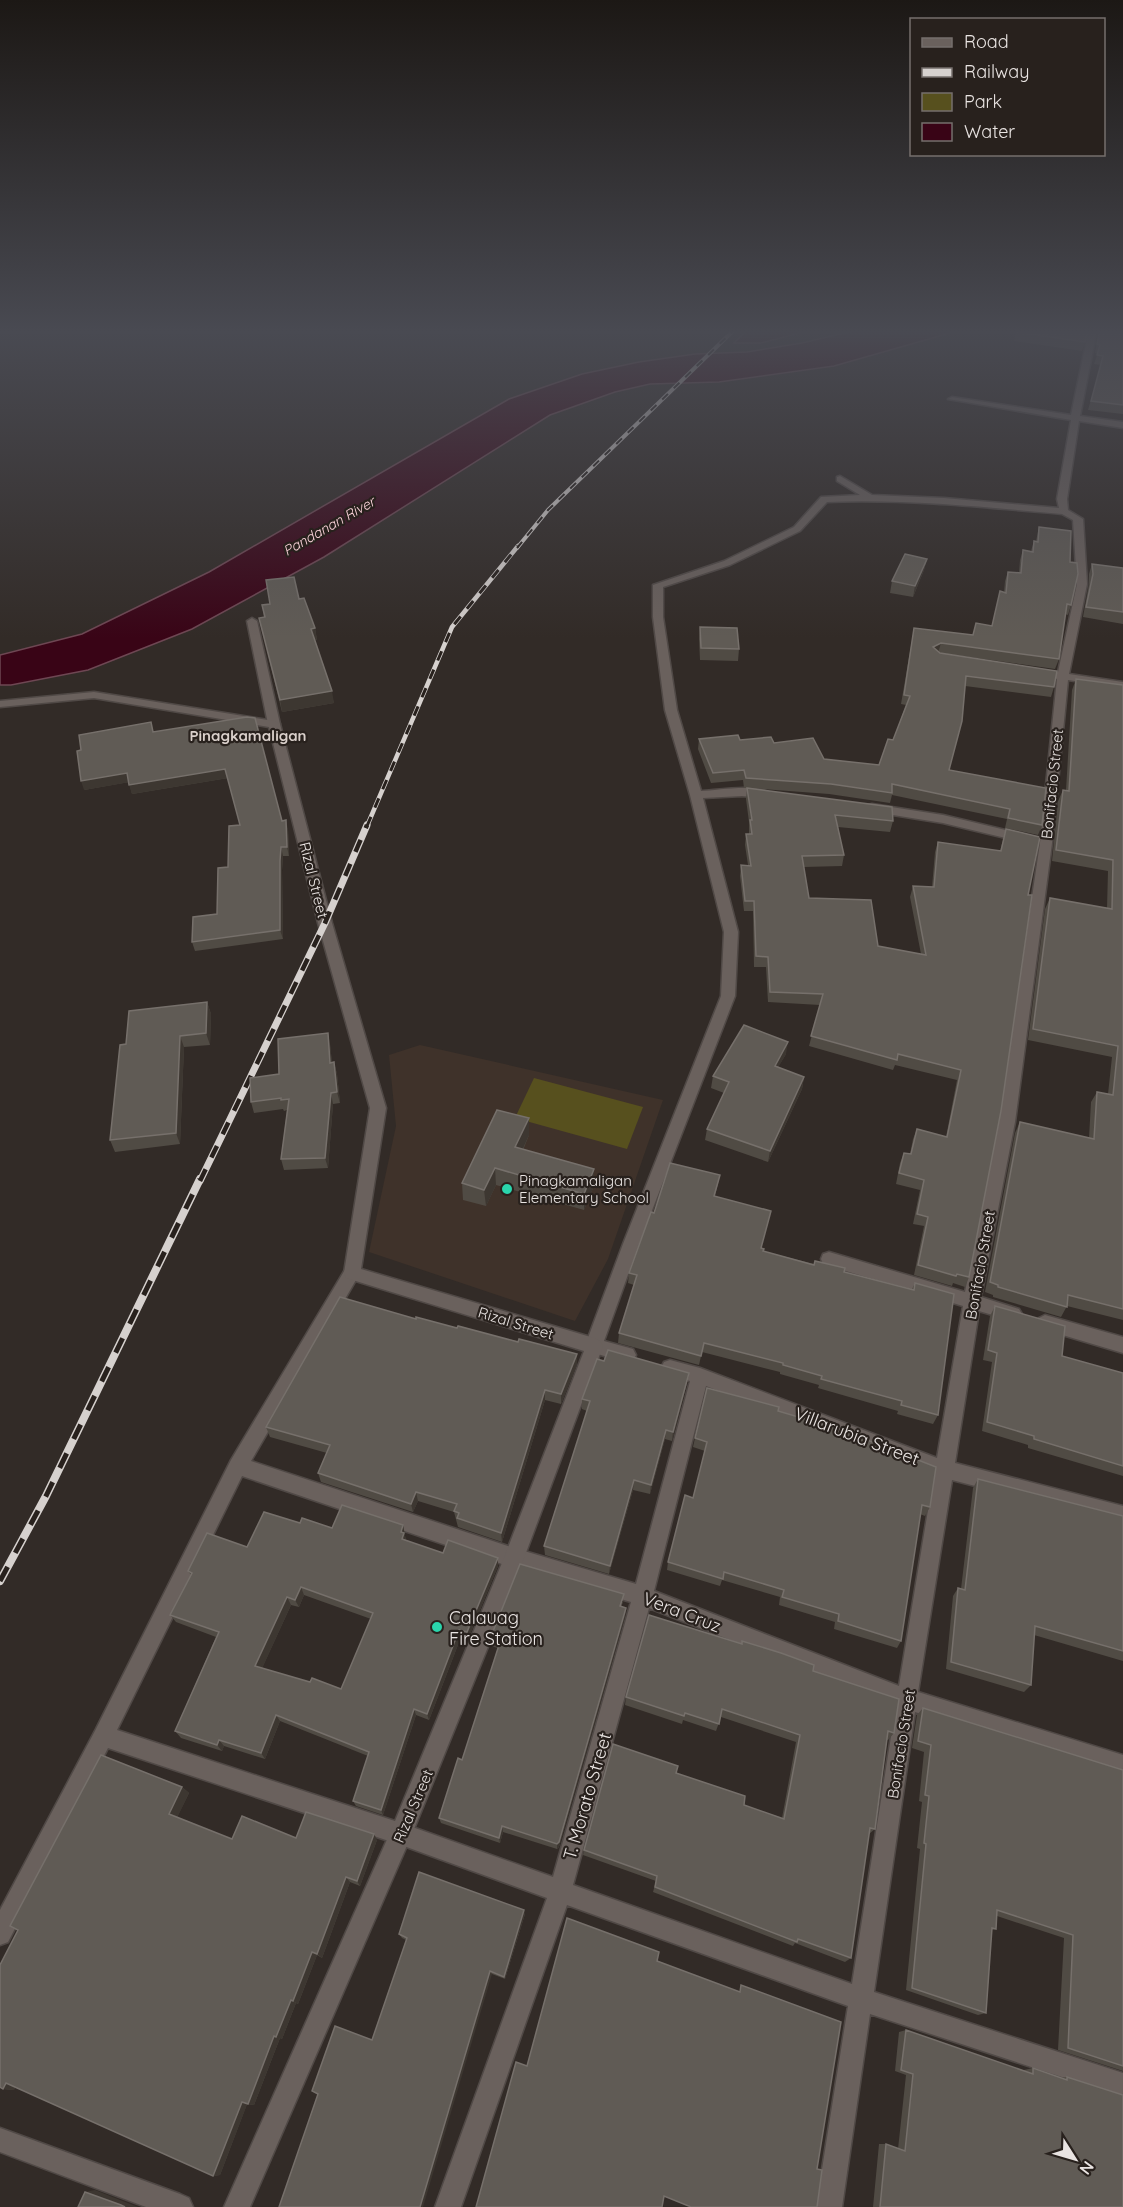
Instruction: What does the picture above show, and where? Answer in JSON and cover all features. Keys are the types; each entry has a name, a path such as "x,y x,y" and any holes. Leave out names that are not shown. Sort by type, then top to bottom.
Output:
{"street":[{"path":"594,1346 631,1244 728,996 731,932 696,795 671,710 658,616 658,585 727,563 796,529 825,499 869,497 958,500 1064,511 1062,498 1073,432"},
{"path":"840,479 869,497"},
{"name":"Bonifacio Street","path":"829,2207 907,1699 972,1302 1007,1122 1046,843 1063,676 1082,584 1078,519 1064,511"},
{"name":"Rizal Street","path":"237,2207 401,1834 514,1558 594,1346 352,1273 378,1108 325,923 274,724 252,621"},
{"path":"1040,673 1123,685"},
{"path":"0,704 94,694 274,724"},
{"path":"696,795 742,792 776,795"},
{"path":"863,806 943,819 1046,843"},
{"path":"829,1259 1123,1345"},
{"path":"0,1934 103,1736 238,1466 352,1273"},
{"name":"Villarubia Street","path":"594,1346 700,1376 946,1470 1123,1515"},
{"name":"T. Morato Street","path":"448,2207 560,1892 643,1596 700,1376"},
{"name":"Vera Cruz","path":"238,1466 514,1558 643,1596 907,1699 1123,1766"},
{"path":"103,1736 401,1834 862,2000 1123,2085"},
{"path":"0,2140 180,2207"}],"shaded area":[{"name":"Pinagkamaligan Elementary School","path":"420,1045 663,1100 608,1259 575,1321 369,1252 396,1126 389,1055"}],"green space":[{"path":"534,1078 643,1107 627,1149 515,1118"}],"water":[{"name":"Pandanan River","path":"452,432 523,432 324,557 192,629 88,670 11,685 0,685 0,655 82,634 209,572"}],"building":[{"path":"1039,527 1071,531 1070,562 1077,563 1078,574 1071,605 1067,604 1059,659 941,643 933,647 940,653 1057,671 1054,687 966,676 962,721 949,770 1046,788 1042,825 1008,818 1010,809 892,784 892,793 831,784 746,778 744,770 713,773 699,739 738,735 740,740 771,737 774,743 813,738 824,759 879,765 888,739 893,740 910,696 904,695 914,628 973,635 976,623 992,626 1000,591 1006,593 1008,572 1021,573 1023,550 1033,552 1034,541 1038,542"},
{"path":"905,554 927,559 915,586 892,581"},
{"path":"1092,564 1123,568 1123,612 1086,607 1093,574"},
{"path":"294,577 299,599 304,598 315,628 311,629 332,691 280,700 259,618 265,617 262,605 270,604 266,580"},
{"path":"700,627 737,628 739,649 701,648"},
{"path":"1076,679 1123,685 1123,1309 1068,1295 1067,1307 998,1287 990,1282 1020,1122 1094,1139 1097,1092 1113,1095 1118,1046 1033,1029 1050,898 1112,909 1113,860 1056,850 1063,790 1069,791"},
{"path":"247,717 255,718 282,821 286,820 287,847 281,847 280,861 280,930 192,942 193,917 217,914 218,868 228,867 229,826 240,825 225,769 129,785 127,773 81,781 77,751 81,750 79,735 151,722 153,732"},
{"path":"747,788 892,807 893,821 835,815 844,855 802,856 809,898 871,900 878,946 926,955 913,886 934,887 938,842 1001,851 1006,829 1040,837 1028,895 1032,895 1001,1111 969,1277 957,1274 956,1276 918,1265 928,1217 917,1214 924,1180 899,1173 904,1153 911,1154 917,1129 947,1137 961,1070 898,1054 897,1060 811,1036 823,994 770,992 768,957 756,956 754,901 745,901 741,865 751,866 746,834 752,834"},
{"path":"207,1002 206,1033 180,1036 176,1133 110,1140 120,1045 126,1044 129,1011"},
{"path":"744,1025 788,1042 775,1066 804,1077 770,1151 707,1129 729,1082 713,1076"},
{"path":"328,1033 330,1063 334,1062 337,1092 331,1093 325,1158 281,1159 289,1099 251,1102 250,1078 279,1074 278,1039"},
{"path":"497,1110 529,1118 515,1147 594,1169 584,1194 495,1168 484,1190 462,1183"},
{"path":"670,1163 720,1175 714,1196 771,1211 761,1248 764,1249 763,1251 814,1265 815,1261 845,1268 844,1272 914,1290 915,1283 954,1294 938,1415 901,1405 902,1401 821,1379 822,1376 783,1365 783,1363 704,1343 701,1356 619,1333 637,1275 629,1273 651,1212 654,1213"},
{"path":"340,1297 416,1319 416,1317 457,1328 458,1326 518,1342 519,1339 577,1354 561,1394 545,1390 501,1533 457,1518 459,1513 454,1511 457,1504 416,1492 411,1504 318,1473 330,1445 266,1427"},
{"path":"995,1306 1065,1326 1062,1356 1123,1373 1123,1466 987,1422 997,1353 988,1350"},
{"path":"608,1350 689,1373 673,1432 666,1430 651,1485 634,1480 610,1566 544,1546 590,1401 582,1399 597,1359 604,1361"},
{"path":"707,1388 779,1407 778,1411 839,1429 936,1467 930,1507 922,1505 901,1641 838,1621 839,1614 782,1597 784,1590 724,1572 723,1579 668,1562 685,1495 693,1498 707,1442 695,1438"},
{"path":"978,1479 1123,1516 1123,1651 1035,1626 1031,1685 951,1662 958,1588 965,1590"},
{"path":"342,1505 403,1525 402,1539 443,1553 448,1540 498,1558 467,1632 459,1630 427,1714 414,1709 381,1810 353,1801 369,1752 276,1715 261,1753 219,1740 217,1745 175,1731 219,1632 170,1615 192,1573 188,1571 207,1533 247,1547 264,1512 300,1523 302,1518 332,1528","holes":["301,1587 373,1613 341,1689 312,1678 310,1682 255,1666 287,1597 295,1600"]},
{"path":"520,1564 624,1594 620,1606 626,1608 557,1844 502,1826 499,1838 439,1818 458,1758 462,1760 500,1642 490,1639"},
{"path":"649,1615 742,1644 742,1641 781,1653 814,1665 813,1671 899,1699 894,1733 888,1731 875,1829 870,1828 851,1958 798,1939 797,1942 655,1887 657,1876 584,1850 613,1744 678,1766 676,1773 745,1796 744,1805 784,1819 800,1735 722,1709 719,1724 685,1713 684,1716 626,1697"},
{"path":"923,1708 1123,1770 1123,2066 1068,2048 1073,1935 997,1910 996,1929 992,1928 986,2013 912,1988 929,1796 925,1795 931,1745 918,1741"},
{"path":"101,1755 182,1787 169,1814 232,1839 242,1816 296,1838 306,1812 374,1834 357,1881 346,1877 317,1954 312,1952 293,2001 291,2000 276,2037 274,2036 248,2104 242,2102 213,2176 6,2083 3,2089 0,2087 0,1965 18,1930 10,1926"},
{"path":"419,1872 524,1910 504,1977 490,1971 420,2207 279,2207 318,2094 312,2091 335,2026 372,2040 407,1938 399,1934"},
{"path":"567,1918 659,1952 657,1961 740,1992 741,1985 841,2022 817,2169 822,2170 817,2207 691,2207 664,2196 662,2207 476,2207 516,2062 527,2066"},
{"path":"906,2030 1033,2074 1033,2068 1123,2095 1123,2207 880,2207 886,2144 905,2151 913,2074 901,2070"},
{"path":"85,2192 121,2205 125,2207 78,2207"}],"railway":[{"path":"517,548 548,510 629,432"},
{"path":"367,826 452,627 518,546"},
{"path":"200,1181 325,923 367,825"},
{"path":"0,1581 46,1496 200,1179"}],"place":[{"name":"Pinagkamaligan Elementary School","path":"507,1189"},
{"name":"Calauag Fire Station","path":"437,1627"}],"district":[{"name":"Pinagkamaligan","path":"248,735"}]}
